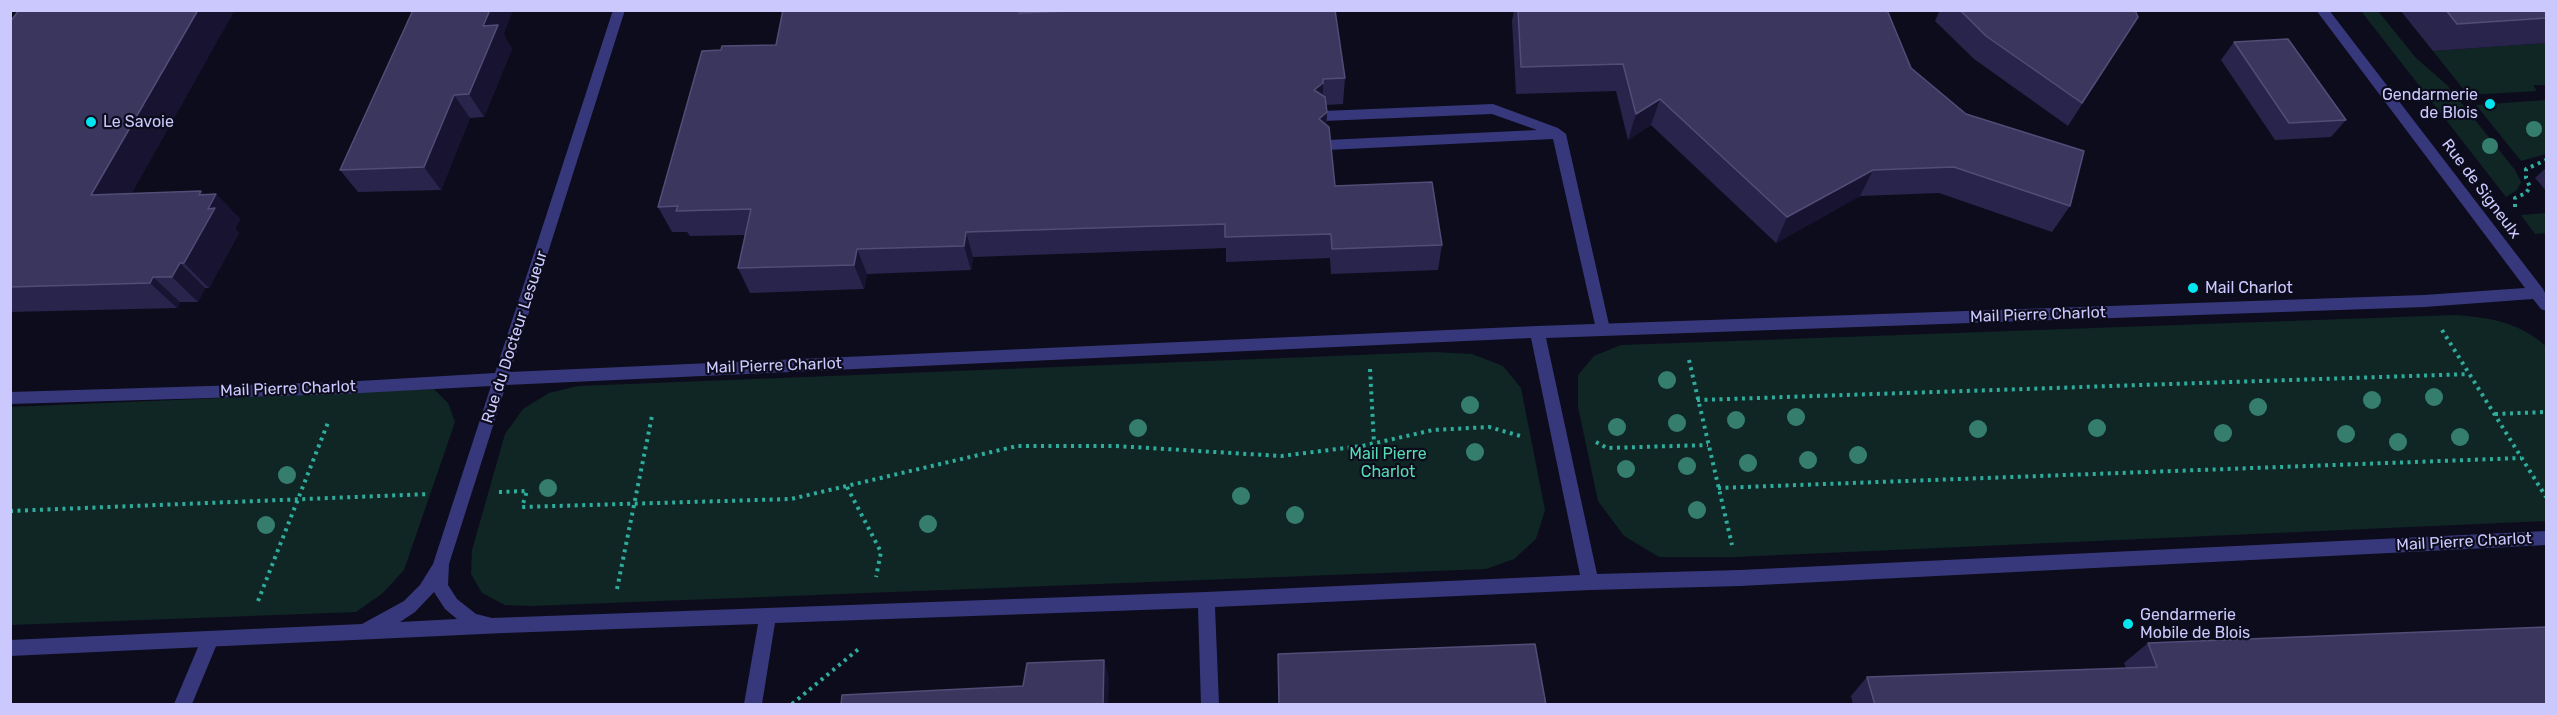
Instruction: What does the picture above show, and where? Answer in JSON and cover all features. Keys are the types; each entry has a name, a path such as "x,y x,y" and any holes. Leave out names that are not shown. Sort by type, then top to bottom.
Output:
{"street":[{"name":"Rue du Docteur Lesueur","path":"504,626 472,621 451,604 440,585 441,564 619,10"},
{"name":"Rue de Signeulx","path":"2322,10 2542,299"},
{"path":"1323,116 1493,108 1559,134"},
{"path":"1327,145 1559,134"},
{"path":"1559,134 1603,329"},
{"name":"Mail Pierre Charlot","path":"10,398 342,388 1603,329 2542,299"},
{"path":"1537,332 1557,438 1590,582"},
{"name":"Mail Pierre Charlot","path":"10,648 504,626 1206,600 1590,582 1740,578 2547,538"},
{"name":"Mail Pierre Charlot","path":"355,634 389,621 411,606 431,585 441,564"},
{"path":"1206,600 1210,705"},
{"path":"753,705 768,617"},
{"path":"183,705 210,639"}],"path":[{"path":"2515,208 2515,198 2526,194 2530,187 2526,178 2526,169 2547,160"},
{"path":"2438,324 2547,497"},
{"path":"1687,354 1732,546"},
{"path":"1369,363 1374,443"},
{"path":"1697,400 2469,374"},
{"path":"2494,414 2547,412"},
{"path":"265,637 279,600 256,601 331,416"},
{"path":"610,623 652,416"},
{"path":"10,511 527,491 522,507 791,499 1017,446 1116,446 1281,456 1374,443 1433,430 1489,427 1531,439"},
{"path":"1592,440 1607,448 1708,445"},
{"path":"1718,488 2521,458"},
{"path":"847,487 881,552 875,582"},
{"path":"792,705 864,645"}],"green space":[{"path":"2361,11 2378,11 2416,58 2447,85 2515,170 2521,182 2517,190 2506,197"},
{"path":"2546,43 2546,85 2533,85 2537,91 2468,95 2433,51"},
{"path":"2546,100 2546,154 2521,161 2476,105"},
{"path":"2546,213 2546,233 2535,234 2521,215"},
{"path":"2456,315 2515,326 2546,346 2546,521 1735,557 1659,557 1624,536 1598,501 1578,407 1578,375 1594,356 1621,345"},
{"name":"Mail Pierre Charlot","path":"1434,352 1472,354 1503,366 1521,388 1545,510 1536,539 1514,559 1486,569 531,606 505,605 482,593 471,574 472,550 505,434 523,409 549,393 578,386"},
{"path":"434,389 448,403 455,422 404,570 383,593 356,612 11,625 10,407"}],"building":[{"name":"Le Savoie","path":"19,10 198,10 91,195 201,191 199,195 216,194 208,209 215,208 184,263 180,263 172,277 153,277 150,283 10,287 10,22"},
{"path":"413,10 490,10 483,26 498,25 469,94 454,95 424,167 340,170"},
{"path":"783,10 1019,10 1019,13 1098,10 1335,10 1345,78 1323,79 1323,83 1314,90 1325,97 1327,112 1319,119 1329,127 1335,186 1432,182 1442,245 1332,249 1331,234 1225,237 1225,224 966,232 964,246 857,249 854,265 738,268 751,209 676,211 678,206 658,207 702,51 721,50 722,46 776,45"},
{"path":"1518,10 1887,10 1911,68 1966,114 2084,151 2070,206 1954,167 1873,170 1787,217 1660,99 1636,114 1623,64 1521,67"},
{"path":"1960,10 2135,10 2138,17 2082,103 1986,36"},
{"path":"2446,10 2547,10 2547,18 2457,24"},
{"path":"2288,39 2346,120 2289,123 2234,42"},
{"path":"2547,627 2547,705 1875,705 1867,677 2157,667 2148,643"},
{"path":"1535,644 1546,705 1279,705 1278,654"},
{"path":"1104,660 1103,705 841,705 842,695 1023,686 1027,663"}],"place":[{"name":"Gendarmerie de Blois","path":"2490,104"},
{"name":"Le Savoie","path":"91,122"},
{"name":"Mail Charlot","path":"2193,288"},
{"name":"Gendarmerie Mobile de Blois","path":"2128,624"}]}
